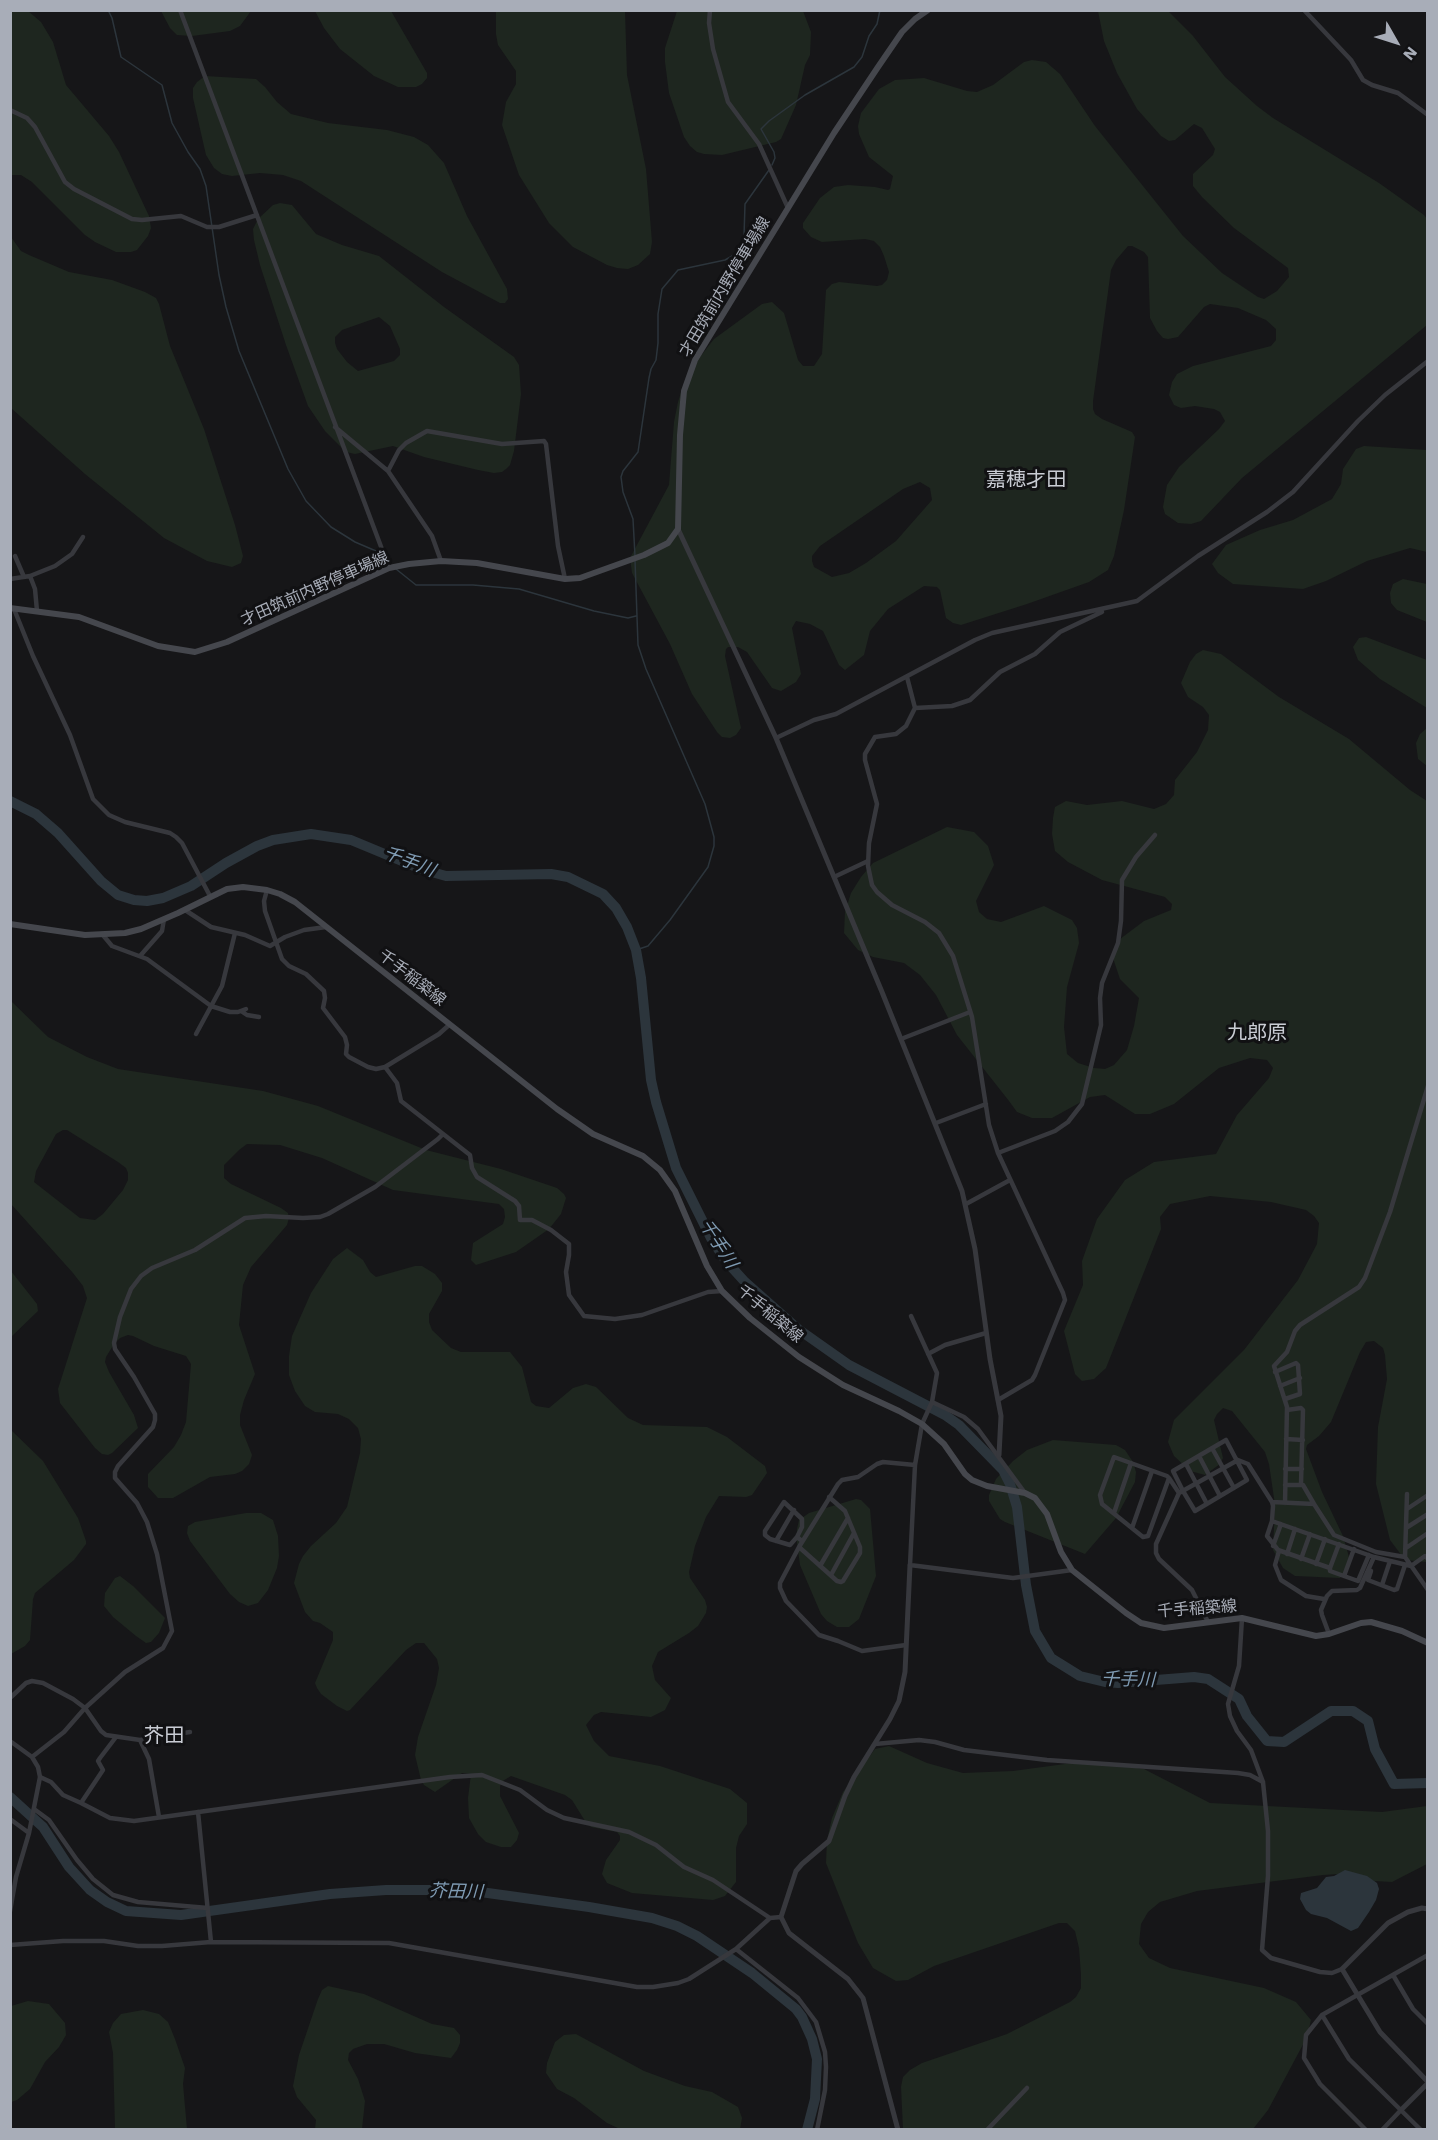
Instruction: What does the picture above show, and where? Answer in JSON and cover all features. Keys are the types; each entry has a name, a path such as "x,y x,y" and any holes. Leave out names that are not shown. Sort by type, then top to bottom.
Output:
{"main road":[{"name":"才田筑前内野停車場線","path":"12,608 79,617 158,646 195,652 227,642 389,568 441,561 477,563 565,579 580,578 644,555 668,543 678,529 680,435 684,391 695,360 834,133 902,32 928,10"},
{"name":"千手稲築線","path":"10,924 85,935 125,933 141,929 227,889 243,887 267,890 295,902 557,1109 593,1134 643,1156 660,1170 675,1191 706,1266 722,1291 750,1318 799,1357 843,1385 923,1423 944,1444 965,1474 972,1480 994,1488 1025,1493 1035,1498 1047,1514 1061,1552 1072,1570 1126,1614 1141,1623 1164,1628 1242,1618 1316,1636 1371,1622 1402,1631 1428,1643"}],"street":[{"path":"180,10 389,568"},
{"path":"710,10 709,23 713,49 728,102 759,144 788,208"},
{"path":"1304,10 1351,60 1363,80 1398,93 1428,115"},
{"path":"10,110 27,118 35,127 65,182 132,219 181,216 207,227 219,227 257,215"},
{"path":"776,738 814,720 836,714 992,633 1137,601 1198,556 1267,512 1293,492 1358,421 1385,395 1428,361"},
{"path":"335,427 388,471 432,536 441,561"},
{"path":"388,471 399,450 406,443 427,431 502,444 544,441 558,546 565,579"},
{"path":"678,529 776,738 936,1123 966,1204 1001,1416 999,1455"},
{"path":"10,579 30,576 55,566 72,554 83,537"},
{"path":"15,556 24,576"},
{"path":"30,576 35,589 37,611"},
{"path":"12,608 70,735 93,799 109,815 125,822 170,833 176,837 182,843 210,897"},
{"path":"915,708 952,706 970,700 1000,672 1035,654 1060,632 1110,608"},
{"path":"907,677 915,708 902,730 896,734 875,737 865,754 877,804 876,816 871,827 868,861 873,885 877,892 892,905 925,922 939,933 948,945 970,1012 989,1125 998,1154 1065,1300 1032,1380 998,1400"},
{"path":"998,1154 1055,1131 1068,1122 1082,1104 1101,1025 1102,983 1118,943 1122,880 1131,864 1155,835"},
{"path":"834,877 868,861"},
{"path":"267,890 264,901 265,910 282,959 289,966 306,974 324,991 323,1008 345,1037 346,1054 368,1067 376,1069 385,1067 439,1034 449,1025"},
{"path":"184,910 210,927 270,946 285,936 326,927"},
{"path":"140,956 162,931 164,919"},
{"path":"196,1034 226,974 234,933"},
{"path":"102,934 112,946 140,956 211,1006 230,1012 244,1010 247,1016 259,1017"},
{"path":"901,1039 970,1012"},
{"path":"385,1067 397,1083 401,1101 470,1155 472,1168 477,1177 515,1201 519,1206 520,1220 532,1220 551,1230 569,1244 566,1272 569,1296 584,1316 615,1319 642,1315 708,1292 722,1291"},
{"path":"1285,1503 1287,1410 1275,1372 1276,1362 1287,1352 1295,1331 1300,1325 1359,1287 1365,1278 1390,1212 1428,1086"},
{"path":"936,1123 986,1104"},
{"path":"32,1757 64,1732 125,1672 163,1648 172,1631 157,1554 147,1522 137,1503 115,1478 118,1466 153,1427 155,1420 155,1414 115,1349 114,1343 120,1317 131,1289 141,1276 152,1268 195,1250 245,1218 266,1216 303,1218 328,1214 375,1187 443,1134"},
{"path":"966,1204 1010,1180"},
{"path":"898,2130 863,1998 848,1978 789,1933 781,1917 796,1871 829,1841 849,1787 890,1719 901,1694 905,1672 915,1465 923,1423 931,1403 937,1373 911,1316"},
{"path":"928,1354 945,1345 986,1334"},
{"path":"1275,1372 1296,1363 1299,1365 1300,1394 1285,1399"},
{"path":"1280,1386 1300,1378"},
{"path":"931,1403 971,1422 999,1455 1025,1493"},
{"path":"1287,1410 1301,1408 1303,1410 1301,1484 1334,1535 1373,1556 1405,1557"},
{"path":"1286,1439 1303,1440"},
{"path":"1169,1478 1148,1536 1143,1537 1102,1504 1100,1495 1114,1456 1169,1478 1195,1511 1248,1480 1226,1440 1173,1471 1181,1492"},
{"path":"1212,1448 1234,1488"},
{"path":"1199,1456 1220,1496"},
{"path":"1208,1622 1192,1590 1164,1565 1156,1552 1159,1534 1181,1492 1238,1460 1248,1464 1272,1502 1272,1521 1266,1533 1279,1551 1330,1568 1330,1571 1358,1581 1373,1556"},
{"path":"906,1645 862,1651 819,1635 786,1601 780,1583 829,1497 842,1480 858,1477 883,1462 915,1465"},
{"path":"1114,1513 1131,1463"},
{"path":"1186,1464 1207,1504"},
{"path":"1285,1469 1302,1469"},
{"path":"1132,1528 1152,1471"},
{"path":"1285,1485 1301,1484"},
{"path":"1407,1494 1405,1557 1408,1565 1428,1590"},
{"path":"1407,1509 1428,1495"},
{"path":"797,1537 820,1566 837,1581 843,1581 860,1553 859,1542 845,1511 829,1497"},
{"path":"784,1502 803,1521 797,1537 790,1545 766,1537 765,1531 784,1502"},
{"path":"1272,1502 1314,1504"},
{"path":"776,1541 794,1510"},
{"path":"1406,1528 1428,1514"},
{"path":"820,1566 848,1518"},
{"path":"1272,1521 1373,1556 1408,1565"},
{"path":"1273,1545 1281,1524"},
{"path":"1287,1554 1295,1529"},
{"path":"831,1575 854,1533"},
{"path":"1406,1548 1428,1533"},
{"path":"1301,1558 1310,1534"},
{"path":"1316,1564 1325,1539"},
{"path":"1330,1568 1339,1544"},
{"path":"1344,1576 1354,1549"},
{"path":"1279,1551 1275,1565 1281,1580 1306,1596 1324,1599"},
{"path":"1373,1556 1368,1580 1394,1590 1408,1565 1425,1556 1428,1559"},
{"path":"1329,1634 1322,1615 1324,1599 1332,1591 1360,1588 1373,1556"},
{"path":"1382,1584 1390,1561"},
{"path":"910,1564 1018,1578 1072,1570"},
{"path":"1242,1618 1239,1666 1229,1698 1228,1710 1237,1731 1258,1763 1263,1782 1268,1831 1268,1876 1262,1950 1271,1958 1320,1972 1332,1972 1342,1969 1388,1923 1408,1912 1422,1908 1428,1909"},
{"path":"10,1698 26,1683 32,1681 43,1683 86,1708 100,1731 116,1737 140,1740 190,1732"},
{"path":"81,1803 103,1770 98,1761 116,1737"},
{"path":"10,1740 32,1757 38,1767 40,1777 10,1911"},
{"path":"140,1740 149,1759 159,1817"},
{"path":"875,1744 919,1740 964,1750 1047,1760 1238,1773 1250,1775 1263,1782"},
{"path":"40,1777 51,1782 63,1795 110,1818 134,1821 450,1777 482,1775 520,1790 547,1810 564,1818 629,1832 656,1845 684,1867 713,1880 770,1918"},
{"path":"34,1809 49,1820 76,1860 93,1879 113,1895 138,1902 208,1908"},
{"path":"198,1812 211,1942"},
{"path":"10,1819 29,1833"},
{"path":"10,1945 63,1941 104,1941 138,1946 211,1942 390,1943 653,1988 678,1983 689,1978 736,1949 770,1918 781,1917"},
{"path":"736,1949 798,1998 816,2022 823,2045 826,2067 825,2090 817,2130"},
{"path":"1366,2130 1320,2084 1304,2058 1306,2035 1322,2015 1427,1956"},
{"path":"1342,1969 1380,2032 1428,2082 1382,2130"},
{"path":"1393,1975 1413,2009 1428,2024"},
{"path":"1322,2015 1349,2060 1421,2130"},
{"path":"987,2130 1027,2088"}],"shaded area":[{"path":"496,10 625,11 627,75 646,169 652,242 650,254 638,265 628,269 617,268 573,247 549,223 519,175 502,125 506,102 516,84 516,71 498,45"},
{"path":"11,11 28,11 41,22 53,42 66,85 109,136 119,152 149,216 151,228 137,250 116,252 95,242 85,235 32,182 21,175 11,175"},
{"path":"161,11 251,11 240,26 230,31 192,36 177,35 170,28"},
{"path":"315,11 391,11 427,73 427,78 416,87 398,87 374,76 340,49 324,28"},
{"path":"677,11 803,11 811,32 810,55 805,65 796,105 781,139 722,155 704,154 690,146 684,137 669,93 665,62 665,48"},
{"path":"1098,11 1168,11 1193,36 1225,77 1257,106 1379,183 1424,215 1427,219 1427,325 1242,478 1201,521 1191,524 1178,523 1165,514 1163,507 1167,485 1179,467 1225,421 1220,412 1214,409 1195,406 1181,408 1174,405 1169,395 1172,382 1177,374 1193,366 1271,346 1276,340 1276,329 1266,320 1238,308 1210,304 1204,307 1178,337 1163,338 1150,318 1148,257 1144,252 1128,246 1111,270 1093,401 1095,414 1132,432 1135,437 1124,510 1114,556 1108,570 1089,582 961,625 946,618 940,590 937,587 924,586 888,609 870,631 864,655 845,670 839,665 823,631 810,624 796,621 792,628 801,674 796,682 781,691 772,688 747,652 738,647 728,647 725,656 741,728 736,735 730,738 722,737 692,694 670,644 632,573 630,558 669,485 674,422 683,386 714,339 762,304 772,302 784,313 798,360 803,366 814,366 822,354 826,290 832,284 839,282 877,286 887,280 889,272 884,256 874,241 865,239 822,242 811,237 803,228 803,223 820,198 834,187 848,185 890,189 893,176 869,157 858,126 861,113 879,89 895,80 924,78 977,92 993,85 1024,62 1032,60 1046,62 1060,74 1095,126 1183,236 1222,273 1264,299 1277,291 1289,277 1288,268 1234,228 1193,186 1193,174 1213,155 1215,149 1202,128 1194,124 1175,140 1169,141 1161,136 1137,109 1117,73 1104,41","holes":["920,482 930,488 932,500 896,541 866,563 849,573 832,577 814,567 812,556 820,546 903,489"]},
{"path":"205,76 256,79 291,114 328,123 387,130 414,137 428,145 444,163 467,216 507,289 508,299 505,303 500,303 442,272 301,181 283,175 260,173 232,176 222,174 214,168 206,155 193,98 193,88"},
{"path":"280,203 292,205 316,234 342,245 379,256 444,307 514,357 519,365 521,394 514,451 510,465 506,469 494,473 478,470 424,457 393,446 355,454 346,452 325,431 308,406 286,345 254,240 253,229 258,219 273,205","holes":["379,317 390,326 400,349 400,355 394,361 358,371 337,349 335,337 342,330"]},
{"path":"11,237 21,251 69,272 112,280 156,298 170,346 204,429 235,525 243,556 241,563 232,567 207,561 164,538 85,474 11,408"},
{"path":"1364,446 1427,450 1427,552 1410,548 1367,561 1326,581 1303,589 1233,584 1218,573 1212,564 1226,545 1260,530 1293,520 1332,499 1341,484 1343,469 1356,449"},
{"path":"1403,579 1427,584 1427,622 1397,610 1391,603 1390,593 1393,584"},
{"path":"1366,637 1427,660 1427,708 1380,679 1358,660 1353,647 1359,638"},
{"path":"1203,650 1221,654 1279,697 1349,739 1410,790 1427,801 1427,1562 1405,1560 1390,1540 1376,1484 1378,1427 1387,1379 1383,1348 1374,1341 1366,1342 1360,1352 1331,1422 1319,1436 1307,1445 1306,1449 1322,1492 1343,1536 1349,1557 1349,1568 1340,1578 1295,1576 1283,1568 1273,1550 1275,1505 1269,1464 1265,1452 1232,1411 1223,1408 1214,1420 1223,1458 1220,1464 1205,1475 1190,1471 1174,1456 1168,1442 1174,1420 1244,1350 1298,1280 1317,1244 1319,1223 1306,1210 1271,1202 1210,1196 1170,1204 1160,1217 1161,1229 1106,1368 1094,1379 1082,1381 1075,1374 1064,1331 1083,1285 1082,1261 1097,1219 1125,1180 1154,1162 1216,1154 1237,1115 1269,1078 1273,1068 1267,1060 1250,1058 1219,1068 1174,1104 1150,1114 1135,1114 1105,1095 1090,1097 1052,1118 1032,1118 1017,1112 957,1035 936,995 920,975 904,963 873,957 858,950 844,933 845,912 851,893 873,863 947,827 974,832 988,846 994,865 976,901 979,912 987,919 1001,922 1044,906 1072,920 1077,928 1079,943 1067,987 1064,1027 1067,1054 1078,1063 1094,1068 1105,1069 1114,1065 1127,1050 1139,998 1120,979 1114,961 1114,949 1120,939 1144,921 1171,910 1172,904 1165,897 1102,880 1068,862 1055,851 1052,834 1055,807 1066,801 1087,805 1122,801 1154,809 1166,804 1174,795 1175,780 1197,752 1208,730 1209,715 1203,707 1188,697 1181,683 1190,662 1196,654"},
{"path":"1427,728 1427,766 1418,759 1416,743 1420,734"},
{"path":"10,1000 48,1037 87,1057 118,1069 263,1091 318,1106 426,1150 501,1169 557,1188 566,1198 561,1214 549,1229 516,1252 476,1265 471,1260 473,1243 503,1224 504,1209 499,1204 393,1190 322,1158 280,1145 247,1144 239,1150 224,1165 224,1178 231,1184 281,1208 288,1213 289,1218 287,1225 251,1267 243,1285 239,1325 255,1374 244,1400 240,1425 252,1455 249,1464 242,1471 210,1477 173,1498 158,1498 148,1487 148,1474 174,1447 181,1435 186,1422 191,1364 186,1356 154,1346 133,1336 120,1338 114,1344 105,1362 134,1415 138,1428 108,1455 102,1454 95,1448 60,1403 58,1389 87,1298 83,1286 11,1204","holes":["67,1130 118,1162 126,1168 128,1173 128,1180 123,1190 95,1220 80,1218 34,1182 36,1171 56,1134"]},
{"path":"347,1248 363,1260 376,1277 415,1266 422,1266 435,1274 442,1283 442,1291 429,1314 432,1330 451,1348 461,1352 510,1352 522,1367 531,1402 536,1406 549,1408 573,1388 586,1384 596,1387 628,1418 643,1425 707,1427 727,1437 765,1466 767,1473 752,1495 746,1497 719,1496 706,1517 695,1546 689,1572 690,1578 705,1600 706,1613 698,1626 658,1652 652,1666 655,1680 671,1698 665,1710 651,1717 601,1712 594,1715 586,1725 594,1741 609,1756 660,1766 730,1789 747,1803 747,1824 739,1836 736,1848 736,1882 725,1896 713,1900 632,1893 607,1883 602,1874 606,1860 620,1840 617,1832 591,1827 572,1800 565,1795 511,1776 501,1782 500,1796 519,1833 517,1840 511,1847 501,1847 486,1842 478,1834 469,1818 468,1798 471,1774 462,1773 435,1792 424,1785 421,1780 415,1755 418,1737 436,1685 439,1668 437,1659 424,1643 416,1643 406,1650 350,1710 347,1711 337,1706 317,1688 315,1683 333,1640 333,1632 313,1621 305,1612 294,1583 303,1556 336,1523 347,1507 360,1453 361,1439 358,1428 349,1419 338,1414 315,1412 305,1406 295,1391 289,1375 289,1356 292,1336 311,1293 333,1259"},
{"path":"11,1271 37,1304 38,1311 11,1337"},
{"path":"10,1429 43,1461 78,1518 86,1541 74,1560 35,1593 30,1640 25,1646 11,1654"},
{"path":"1053,1440 1116,1445 1125,1450 1136,1472 1135,1482 1116,1518 1085,1554 1005,1522 1000,1519 989,1501 989,1495 996,1479 1013,1461 1027,1450"},
{"path":"856,1499 861,1500 870,1509 876,1576 859,1619 849,1627 837,1627 821,1614 800,1565 797,1529 799,1520 809,1513"},
{"path":"246,1513 261,1513 273,1520 278,1536 279,1556 268,1590 258,1603 248,1606 230,1594 190,1541 187,1533 188,1526 195,1522"},
{"path":"120,1576 165,1618 159,1633 151,1642 146,1643 136,1636 113,1617 104,1606 105,1593 115,1578"},
{"path":"889,1746 927,1763 963,1773 1013,1771 1087,1761 1144,1769 1210,1803 1382,1812 1427,1806 1427,1864 1392,1882 1374,1881 1355,1873 1197,1891 1160,1902 1148,1912 1141,1924 1139,1944 1149,1958 1170,1968 1264,1988 1296,2002 1311,2020 1307,2037 1268,2110 1253,2129 903,2129 901,2087 903,2077 910,2070 922,2063 1007,2034 1070,2002 1081,1988 1081,1975 1075,1931 1067,1923 1059,1923 934,1966 908,1980 896,1981 873,1968 858,1943 826,1863 827,1840 832,1818 843,1792 875,1749"},
{"path":"1345,1870 1367,1876 1377,1883 1379,1889 1369,1912 1358,1928 1351,1931 1327,1918 1311,1914 1300,1899 1301,1893 1317,1888 1326,1877 1334,1876"},
{"path":"328,1986 364,1994 432,2024 454,2028 460,2035 460,2043 451,2058 415,2053 384,2044 367,2044 353,2049 349,2053 348,2060 358,2079 365,2101 362,2129 315,2129 316,2120 297,2097 293,2086 299,2055 318,1999 322,1990"},
{"path":"28,2001 49,2004 65,2023 66,2035 59,2047 45,2062 30,2089 11,2102 11,2006"},
{"path":"143,2010 159,2014 168,2022 175,2039 185,2068 183,2084 187,2129 115,2129 113,2053 109,2032 121,2014"},
{"path":"576,2034 644,2071 685,2086 712,2092 738,2107 742,2118 740,2129 620,2129 607,2123 574,2098 557,2089 546,2073 547,2063 555,2042 564,2035"}],"waterway":[{"path":"108,10 121,57 162,85 172,123 200,169 206,186 226,307 239,351 288,469 306,501 331,527 383,557"},
{"path":"772,165 775,158 774,152 761,129 805,95 854,67 862,57 869,36 877,24 880,10"},
{"path":"635,556 633,519 623,492 621,477 638,452 649,378 656,360 658,314 662,289 678,270 725,260 734,255 742,244 744,236 745,204 769,170"},
{"path":"635,560 638,645 646,669 705,804 714,837 708,867 648,946 636,950"},
{"path":"396,569 416,585 473,585 519,589 594,611 628,618 636,616"},
{"name":"千手川","path":"10,801 36,814 58,833 101,881 118,895 134,900 147,901 163,898 191,886 257,846 273,840 311,834 351,840 421,869 446,876 551,874 568,877 603,894 616,908 636,950 651,1080 656,1102 676,1168 711,1238 726,1261 745,1282 798,1329 849,1365 945,1415 959,1425 1003,1470 1017,1507 1026,1585 1035,1631 1051,1658 1080,1676 1105,1682 1194,1677 1208,1679 1239,1699 1247,1716 1267,1741 1284,1742 1331,1711 1353,1711 1368,1721 1375,1749 1394,1784 1428,1783"},
{"name":"芥田川","path":"10,1797 43,1827 69,1867 90,1890 126,1911 181,1915 330,1894 386,1890 466,1890 589,1907 652,1918 677,1926 697,1936 752,1973 796,2009 802,2017 812,2039 817,2059 815,2099 807,2130"}],"district":[{"name":"嘉穂才田","path":"1026,480"},
{"name":"九郎原","path":"1257,1033"},
{"name":"芥田","path":"164,1736"}]}
